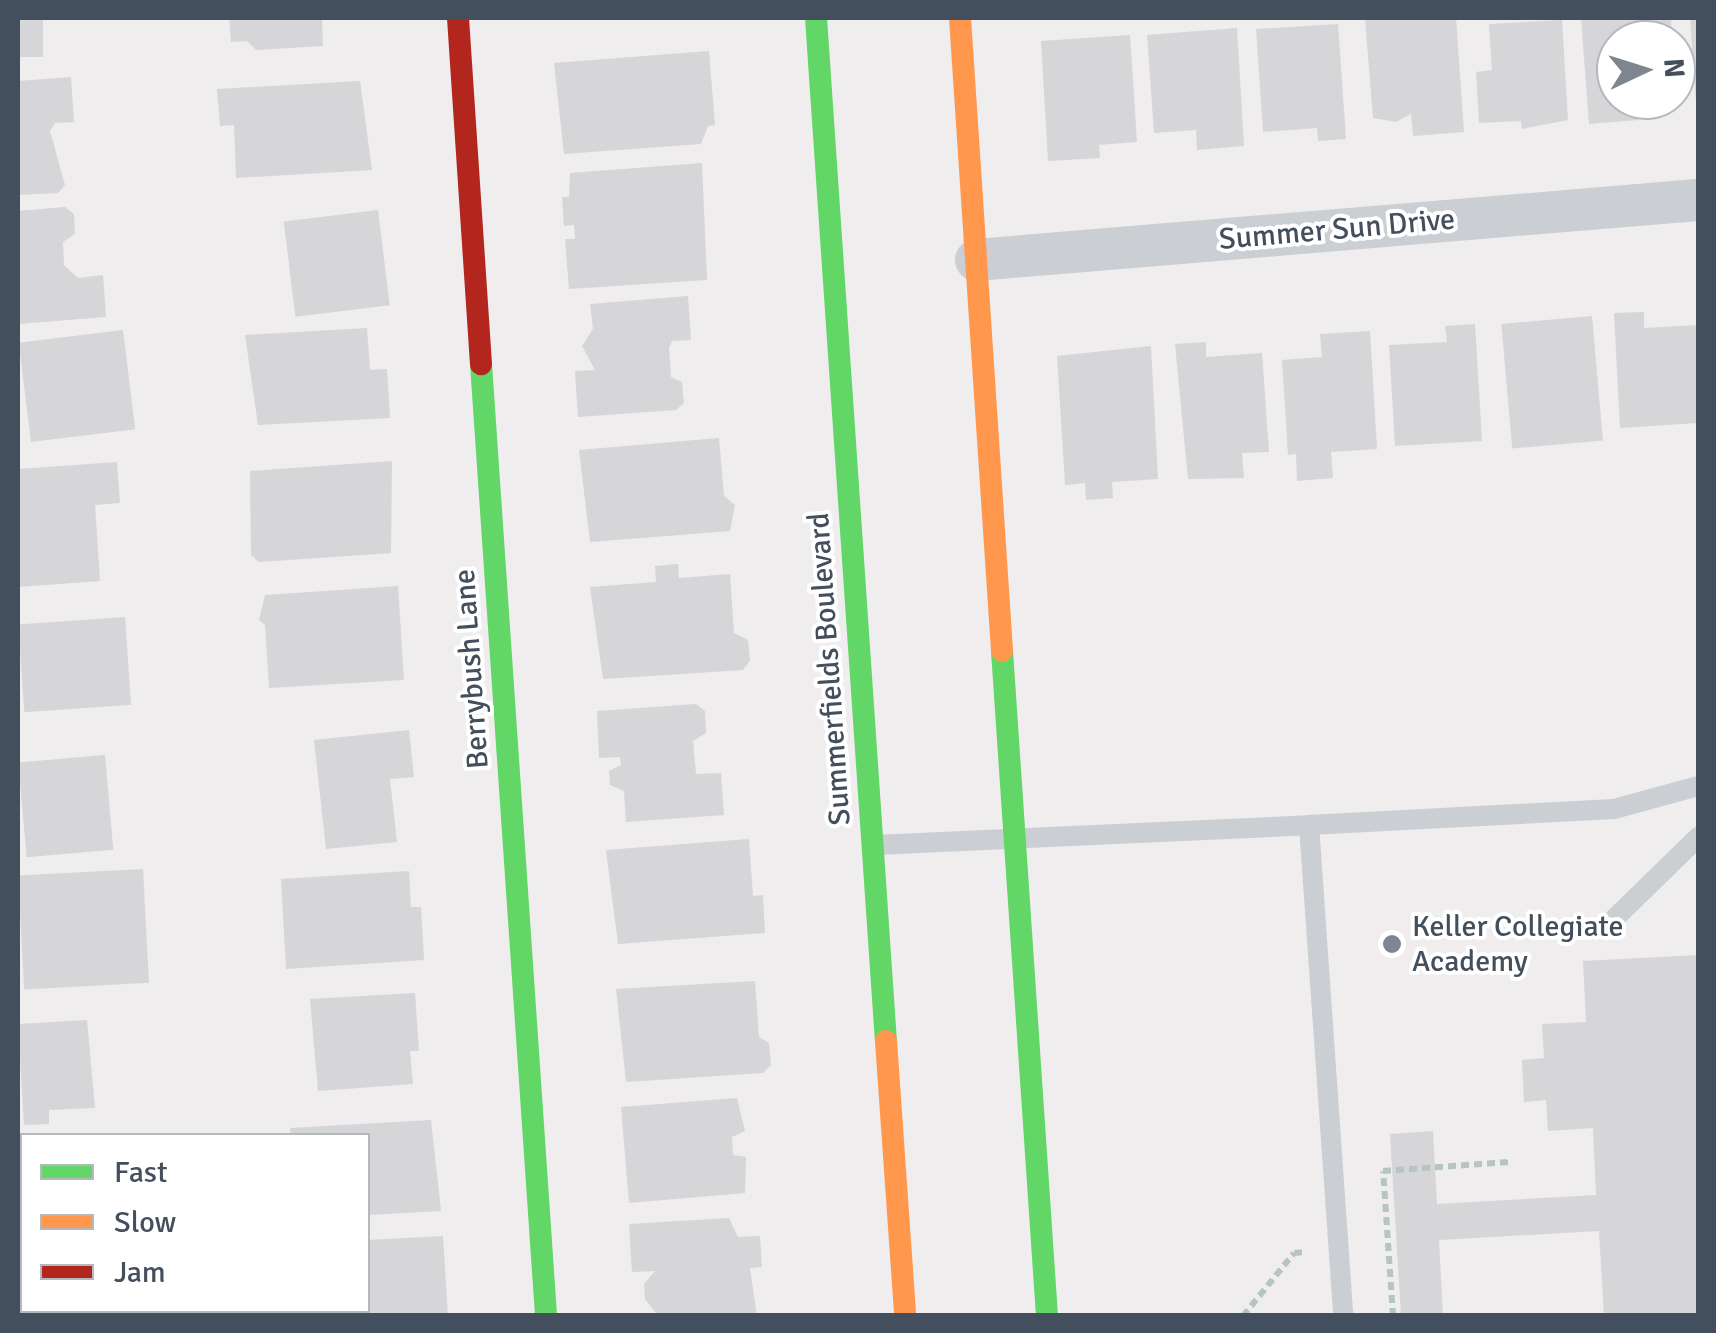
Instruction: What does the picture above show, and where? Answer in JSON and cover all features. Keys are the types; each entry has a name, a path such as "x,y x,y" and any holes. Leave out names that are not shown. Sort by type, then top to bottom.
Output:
{"street":[{"name":"Berrybush Lane","path":"458,18 546,1316"},
{"name":"Summerfields Boulevard","path":"816,18 905,1316"},
{"path":"960,18 1047,1316"},
{"name":"Summer Sun Drive","path":"976,260 1698,200"}],"lane":[{"path":"873,845 1013,835 1614,809 1698,786"},
{"path":"1309,825 1342,1316"},
{"path":"1611,922 1698,838"}],"path":[{"path":"1394,1316 1383,1171 1508,1162"}],"building":[{"path":"18,18 43,18 43,57 18,57"},
{"path":"229,18 322,18 323,46 256,50 247,41 231,42"},
{"path":"1456,18 1464,132 1413,136 1411,114 1396,122 1373,118 1365,19"},
{"path":"1581,18 1671,18 1596,20 1596,120 1638,120 1589,124"},
{"path":"1698,18 1698,103 1696,20 1690,20"},
{"path":"1562,20 1568,120 1522,129 1521,121 1479,123 1476,72 1492,70 1489,24"},
{"path":"1338,24 1346,139 1318,141 1317,128 1263,132 1256,29"},
{"path":"1237,28 1244,146 1197,150 1196,130 1154,133 1147,35"},
{"path":"1130,35 1137,142 1099,145 1100,158 1048,161 1041,41"},
{"path":"709,51 715,125 708,126 701,144 564,154 554,63"},
{"path":"71,77 74,122 55,123 50,131 65,185 58,193 18,195 18,81"},
{"path":"360,81 372,170 236,178 234,125 220,126 217,89"},
{"path":"702,163 707,280 569,289 565,239 575,239 574,225 564,226 562,197 569,197 570,173"},
{"path":"65,207 74,214 75,234 63,242 64,265 78,278 103,275 106,317 18,324 18,211"},
{"path":"378,210 390,305 295,317 284,222"},
{"path":"688,296 691,340 672,341 669,348 671,377 682,382 684,403 676,410 578,417 575,371 595,370 582,346 593,329 590,304"},
{"path":"1644,312 1644,328 1698,325 1698,423 1620,428 1614,313"},
{"path":"1592,316 1603,441 1512,448 1501,324"},
{"path":"1475,324 1482,441 1395,446 1389,345 1447,342 1445,326"},
{"path":"367,328 370,370 387,369 390,418 258,425 245,335"},
{"path":"123,330 135,429 31,442 19,343"},
{"path":"1370,331 1377,449 1331,452 1333,478 1297,481 1296,454 1288,455 1282,360 1322,357 1320,334"},
{"path":"1206,342 1206,357 1262,353 1269,452 1242,453 1244,478 1188,479 1175,344"},
{"path":"1151,346 1158,479 1112,482 1113,498 1086,500 1085,483 1065,485 1057,356"},
{"path":"719,438 724,496 735,505 730,531 590,542 579,450"},
{"path":"392,461 391,553 259,562 251,555 250,471"},
{"path":"117,462 120,503 95,505 100,581 18,587 18,469"},
{"path":"678,564 679,578 730,574 734,633 748,640 750,661 743,670 603,679 590,587 656,582 655,566"},
{"path":"398,586 404,680 269,688 265,625 259,620 265,595"},
{"path":"125,617 131,705 24,712 18,624"},
{"path":"696,704 705,711 706,733 693,741 696,774 721,773 724,815 626,822 624,791 610,785 609,771 621,765 620,757 599,758 597,711"},
{"path":"409,730 414,777 390,779 397,842 326,849 314,740"},
{"path":"105,755 113,850 27,857 18,763"},
{"path":"749,839 753,896 763,895 765,933 618,944 606,850"},
{"path":"143,869 149,983 24,989 18,876"},
{"path":"409,871 411,907 421,907 424,960 286,969 281,879"},
{"path":"1698,955 1698,1316 1604,1316 1599,1231 1439,1240 1443,1316 1401,1316 1390,1134 1433,1131 1437,1204 1596,1195 1593,1128 1548,1131 1546,1100 1524,1102 1522,1060 1544,1058 1542,1024 1586,1022 1583,961"},
{"path":"755,981 759,1037 769,1043 771,1065 763,1073 626,1082 616,989"},
{"path":"415,993 419,1051 410,1051 413,1084 318,1091 310,999"},
{"path":"87,1020 95,1108 49,1110 49,1124 24,1125 18,1024"},
{"path":"737,1098 745,1131 732,1137 733,1155 746,1157 745,1193 629,1203 621,1107"},
{"path":"431,1120 441,1211 370,1215 370,1133 291,1133 290,1128"},
{"path":"729,1218 738,1237 760,1236 762,1267 750,1268 757,1316 658,1316 645,1299 644,1284 655,1271 632,1272 629,1224"},
{"path":"443,1236 448,1316 324,1316 370,1313 370,1240"},
{"path":"33,1313 175,1313 175,1316"}],"traffic: fast":[{"path":"816,18 886,1041"},
{"path":"481,364 546,1316"},
{"path":"1002,651 1047,1316"}],"traffic: slow":[{"path":"960,18 1002,651"},
{"path":"886,1041 905,1316"}],"traffic: jam":[{"path":"458,18 481,364"}],"place":[{"name":"Keller Collegiate Academy","path":"1392,944"}]}
